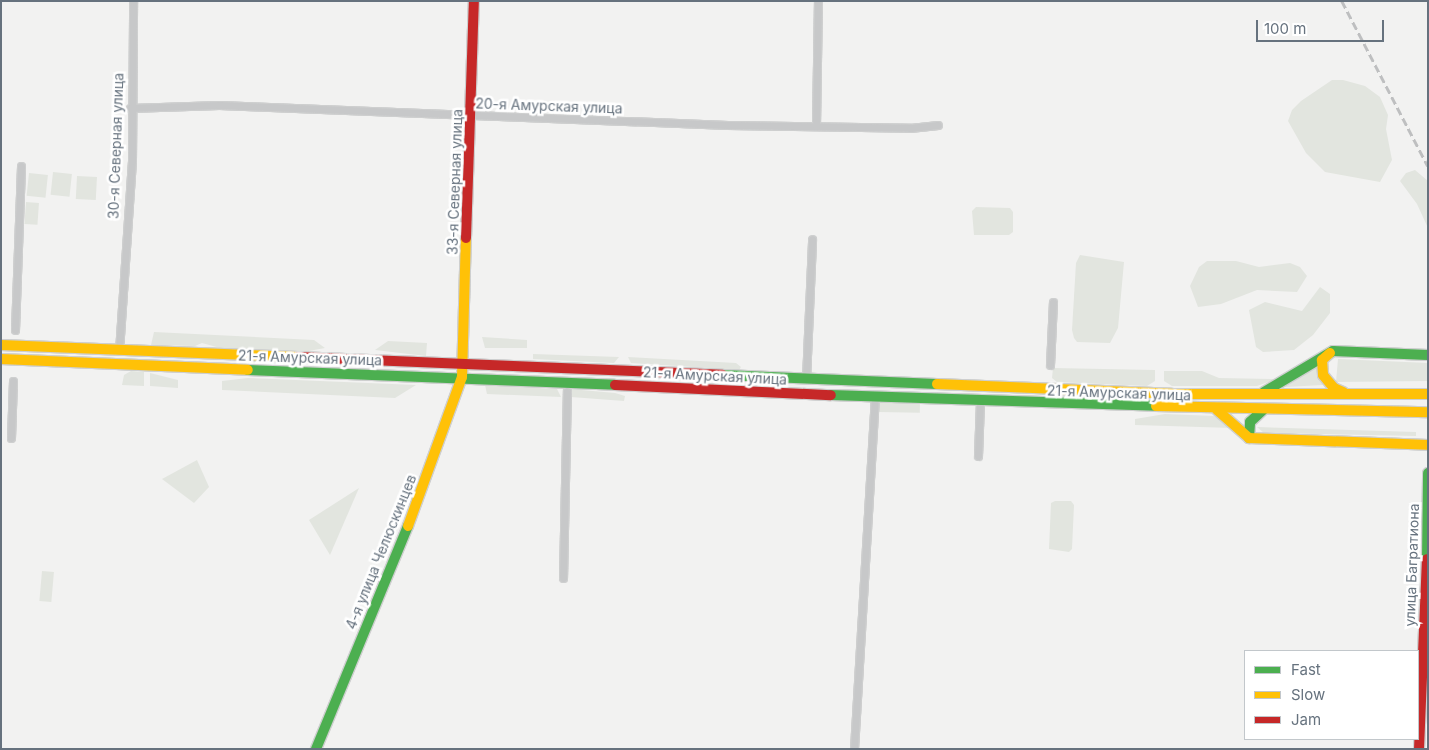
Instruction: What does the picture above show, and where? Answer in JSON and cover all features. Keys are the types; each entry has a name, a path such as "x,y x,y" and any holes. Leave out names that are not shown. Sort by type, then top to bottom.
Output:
{"main road":[{"name":"33-я Северная улица","path":"462,364 474,1"},
{"name":"21-я Амурская улица","path":"1,346 876,382 1252,395 1428,394"},
{"path":"1252,395 1269,391 1333,351 1428,355"},
{"path":"1333,351 1322,360 1323,374 1334,388 1349,394"},
{"name":"21-я Амурская улица","path":"1,359 462,377 568,387 875,396 1217,410 1428,412"},
{"name":"4-я улица Челюскинцев","path":"316,749 414,512 462,377 462,364"},
{"path":"568,368 568,387"},
{"path":"875,396 876,382"},
{"path":"1217,410 1249,438 1428,445"},
{"path":"1249,438 1250,422 1263,410"},
{"name":"улица Багратиона","path":"1419,730 1427,577 1428,473"}],"street":[{"name":"30-я Северная улица","path":"119,351 132,161 130,108 133,1"},
{"path":"816,126 818,1"},
{"name":"20-я Амурская улица","path":"130,108 219,105 816,126 910,128 938,125"},
{"path":"15,330 21,166"},
{"path":"806,379 812,239"},
{"path":"1050,365 1053,302"},
{"path":"11,438 13,381"},
{"path":"563,578 568,387"},
{"path":"854,749 875,396"},
{"path":"978,456 980,401"}],"shaded area":[{"path":"1332,80 1343,80 1365,86 1380,97 1388,115 1386,129 1392,160 1380,182 1325,172 1306,153 1288,121 1292,110 1301,101"},
{"path":"1415,170 1428,181 1428,228 1417,204 1400,181 1406,173"},
{"path":"53,172 72,174 69,197 51,195"},
{"path":"29,173 48,175 45,198 27,196"},
{"path":"77,176 97,177 96,200 76,199"},
{"path":"26,202 39,203 37,225 24,224"},
{"path":"976,207 1010,208 1013,212 1013,232 1009,235 974,235 972,211"},
{"path":"1080,255 1124,262 1118,328 1110,343 1077,342 1074,338 1072,330 1076,263"},
{"path":"1207,261 1236,261 1259,267 1290,263 1300,267 1307,276 1297,292 1257,290 1221,304 1198,307 1190,286 1199,267"},
{"path":"1320,287 1330,294 1330,313 1313,335 1294,350 1263,352 1256,347 1249,310 1265,302 1302,311"},
{"path":"154,332 314,340 325,348 303,352 224,349 202,343 195,346 151,345"},
{"path":"482,337 527,340 527,348 485,348"},
{"path":"388,341 427,343 426,356 375,350"},
{"path":"533,354 619,357 614,363 533,359"},
{"path":"628,357 736,363 741,367 739,370 631,363"},
{"path":"1338,359 1428,363 1428,381 1336,382"},
{"path":"1317,366 1323,385 1285,387"},
{"path":"1053,368 1155,370 1155,381 1147,386 1057,382 1052,378"},
{"path":"131,371 144,372 144,386 122,385 124,375"},
{"path":"1164,371 1202,371 1219,378 1277,379 1257,386 1172,386 1164,381"},
{"path":"150,373 178,380 178,388 150,386"},
{"path":"248,378 416,385 395,398 222,390 222,381"},
{"path":"485,385 557,389 561,397 487,394"},
{"path":"570,389 615,393 625,396 624,401 571,397 568,396"},
{"path":"879,401 920,402 920,413 879,412"},
{"path":"1165,414 1214,416 1233,428 1135,425 1135,419"},
{"path":"1257,427 1416,432 1416,436 1264,433"},
{"path":"197,460 209,487 194,503 162,479"},
{"path":"359,488 330,555 309,520"},
{"path":"1055,501 1071,501 1074,505 1072,549 1069,552 1049,549 1051,503"},
{"path":"42,571 54,572 51,602 39,601"}],"railway":[{"path":"1342,1 1428,166"}],"traffic: fast":[{"path":"1264,392 1333,351 1428,355"},
{"path":"248,370 615,385"},
{"path":"723,375 937,384"},
{"path":"831,395 1156,406"},
{"path":"1249,438 1250,422 1263,410"},
{"path":"1427,559 1428,473"},
{"path":"316,749 408,526"}],"traffic: slow":[{"path":"408,526 462,377 466,238"},
{"path":"1,345 298,357"},
{"path":"1330,353 1322,360 1323,375 1334,388 1343,392"},
{"path":"1,359 248,370"},
{"path":"937,384 1172,394 1428,394"},
{"path":"1156,406 1428,412"},
{"path":"1217,410 1249,438 1428,445"}],"traffic: jam":[{"path":"466,238 474,1"},
{"path":"298,357 723,375"},
{"path":"615,385 831,395"},
{"path":"1419,749 1427,559"}]}
